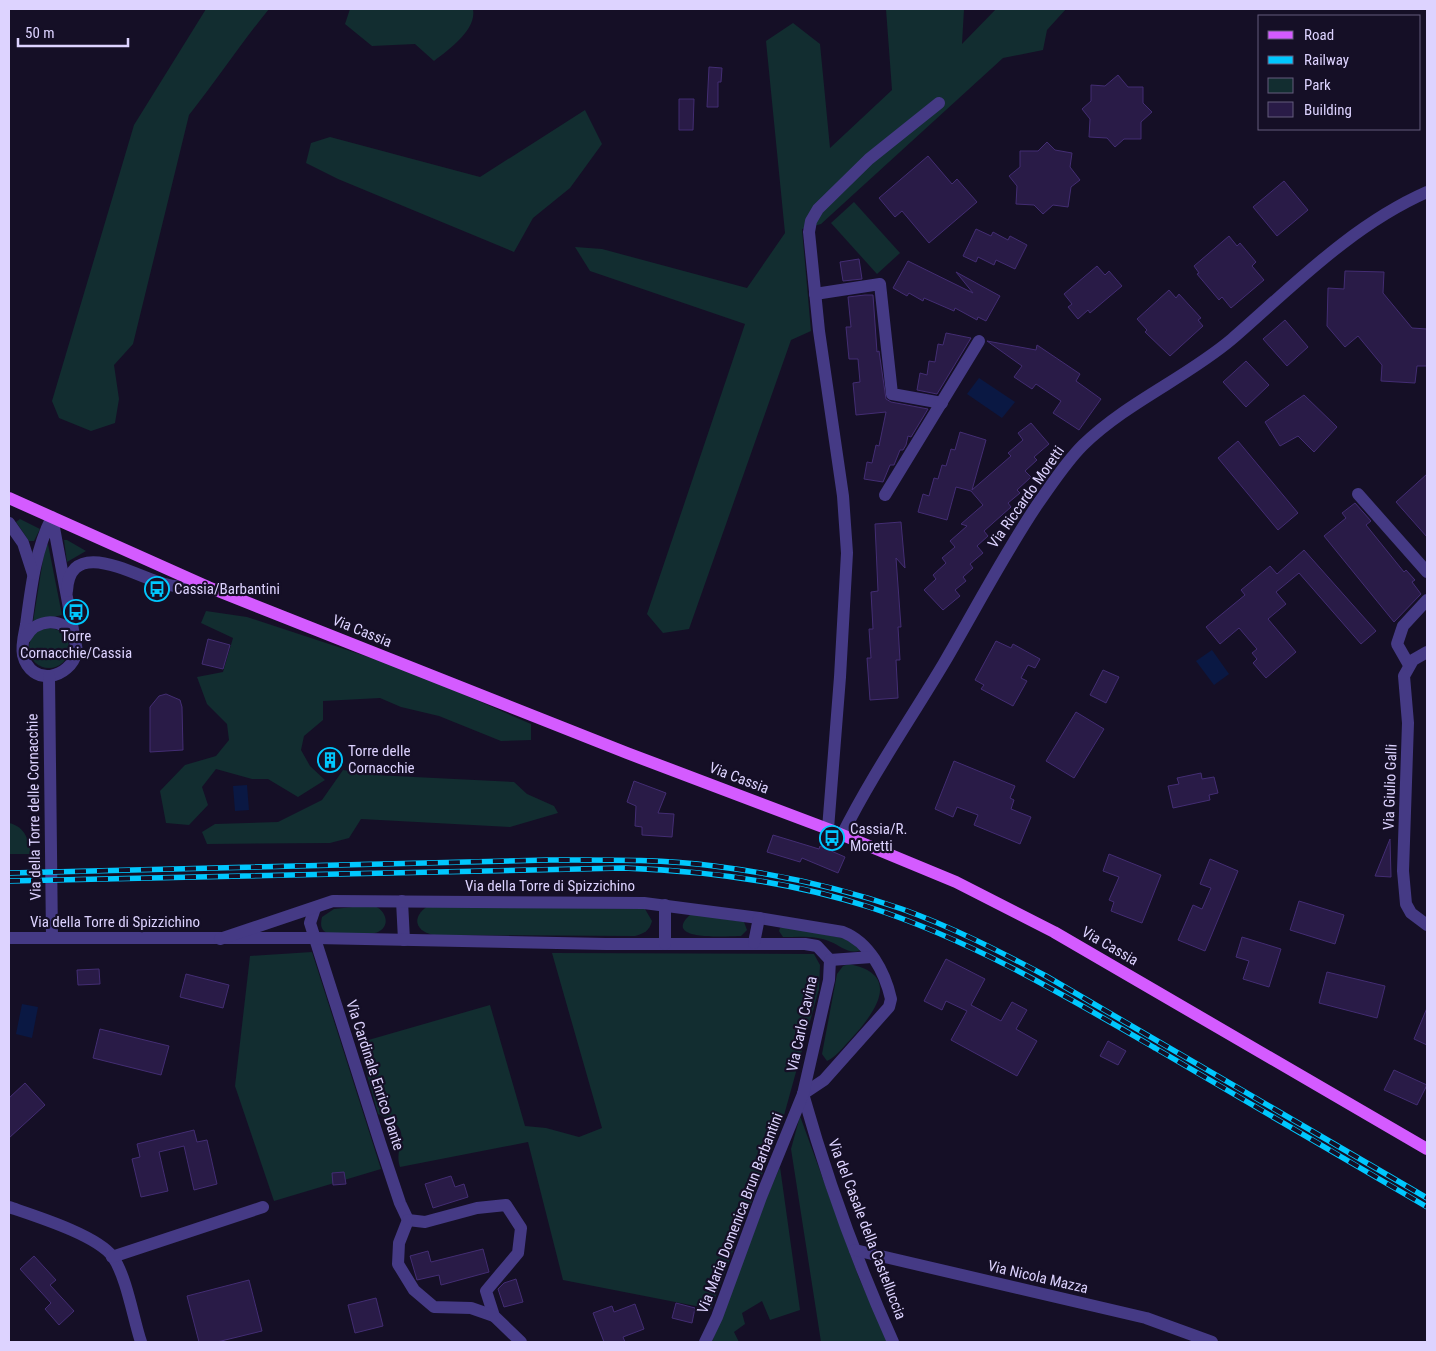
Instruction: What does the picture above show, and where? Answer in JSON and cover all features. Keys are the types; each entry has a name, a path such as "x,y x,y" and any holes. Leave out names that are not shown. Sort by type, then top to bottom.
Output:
{"main road":[{"name":"Via Cassia","path":"9,498 208,587 604,744 828,829 956,882 1054,932 1427,1149"}],"street":[{"path":"828,829 840,677 847,553 843,496 815,294 809,232 810,221 818,209 869,158 939,104"},
{"name":"Via Riccardo Moretti","path":"842,835 862,795 943,664 1014,539 1058,475 1076,453 1112,421 1217,352 1356,232 1384,214 1427,192"},
{"path":"815,294 880,284 892,394 942,403"},
{"path":"885,495 980,341"},
{"path":"1358,494 1427,572"},
{"path":"52,517 77,651 71,666 65,671 50,676 41,675 27,665 22,648 33,575 42,539 52,517"},
{"path":"9,523 23,543 33,575"},
{"path":"67,598 68,584 72,572 81,565 95,561 110,564 167,585 208,587"},
{"path":"1427,600 1403,626 1397,644 1409,665 1427,652"},
{"path":"24,640 34,626 51,622 67,628 76,643"},
{"name":"Via Giulio Galli","path":"1409,665 1404,676 1408,723 1404,885 1409,910 1427,925"},
{"name":"Via della Torre delle Cornacchie","path":"50,676 52,938"},
{"name":"Via della Torre di Spizzichino","path":"220,939 333,901 621,902 665,905 843,932 855,937 863,944 872,957"},
{"path":"402,901 404,940"},
{"path":"665,905 665,944"},
{"name":"Via Cardinale Enrico Dante","path":"315,908 310,923 380,1143 400,1203 408,1220"},
{"path":"754,943 759,918"},
{"name":"Via della Torre di Spizzichino","path":"9,938 316,938 665,944 805,944 817,946 830,960"},
{"path":"804,1094 824,1080 889,1006 891,998 889,990 872,957 830,960"},
{"name":"Via Carlo Cavina","path":"804,1094 829,980 830,960"},
{"name":"Via del Casale della Castelluccia","path":"804,1094 824,1167 855,1250 893,1342"},
{"name":"Via Maria Domenica Brun Barbantini","path":"706,1342 718,1317 760,1197 804,1094"},
{"path":"494,1316 486,1291 518,1253 521,1228 506,1205 477,1208 426,1222 408,1220 399,1243 398,1264 414,1290 434,1307 471,1308 494,1316 521,1342"},
{"path":"9,1207 88,1239 112,1257 123,1282 140,1342"},
{"path":"112,1257 263,1207"},
{"name":"Via Nicola Mazza","path":"855,1250 1146,1318 1212,1342"}],"green space":[{"path":"206,9 269,9 189,115 133,344 114,365 119,399 115,423 91,431 59,418 52,401 134,125"},
{"path":"350,9 473,9 473,17 471,24 460,39 434,61 415,44 372,46 345,24"},
{"path":"886,9 964,9 962,44 996,9 1066,9 1047,30 1043,50 1003,58 821,224 802,229 811,331 791,340 689,629 663,633 647,614 745,324 590,271 575,247 602,249 747,288 785,233 766,41 793,23 820,44 830,148 892,90"},
{"path":"585,110 602,144 570,188 533,218 514,252 338,179 306,163 311,143 330,137 480,177"},
{"path":"854,202 900,253 877,274 831,223"},
{"path":"20,519 40,529 34,541 29,541 16,522"},
{"path":"64,540 67,540 86,551 67,562"},
{"path":"48,544 62,615 33,622 45,547"},
{"path":"206,611 247,617 408,670 531,724 531,740 501,741 439,716 401,707 380,698 323,701 323,720 304,736 301,750 310,766 325,780 298,797 268,779 252,779 216,769 202,787 208,805 189,825 166,823 160,791 185,765 216,756 229,740 227,724 207,704 197,677 223,672 233,638 201,623"},
{"path":"49,628 63,634 69,648 63,662 49,668 35,662 29,648 35,634"},
{"path":"343,770 374,775 514,782 527,794 554,806 558,813 510,827 361,819 349,838 330,843 207,844 202,832 215,824 278,822 322,800"},
{"path":"9,823 23,831 31,854 9,854"},
{"path":"371,905 380,909 385,917 385,925 378,932 342,935 328,933 322,928 322,917 334,909"},
{"path":"430,905 645,909 652,921 646,931 635,936 433,935 421,929 417,922 420,913"},
{"path":"691,914 744,922 747,930 741,936 700,936 684,929 684,923"},
{"path":"787,927 847,939 861,950 849,951 819,938 783,937 779,931 780,928"},
{"path":"312,952 381,1169 274,1201 235,1086 250,956"},
{"path":"552,953 814,954 820,965 819,989 783,1119 711,1309 563,1280 528,1142 400,1167 398,1159 401,1132 398,1126 378,1114 358,1043 490,1005 525,1126 546,1128 579,1137 602,1128"},
{"path":"849,964 866,969 876,977 880,986 879,996 868,1019 836,1054 827,1061 822,1054 837,974 843,966"},
{"path":"800,1116 859,1278 888,1342 821,1342 791,1149"},
{"path":"780,1167 800,1310 770,1320 762,1301 742,1313 745,1324 734,1332 739,1342 712,1342 756,1222"}],"water":[{"path":"979,378 1015,402 1002,418 967,394"},
{"path":"1212,650 1229,674 1214,685 1196,661"},
{"path":"247,785 249,810 235,811 233,786"},
{"path":"22,1004 38,1007 32,1038 16,1034"}],"building":[{"path":"709,67 722,68 721,82 718,82 718,107 707,107"},
{"path":"1118,75 1128,87 1143,87 1143,103 1152,112 1141,122 1141,139 1124,139 1115,147 1107,138 1089,137 1090,119 1082,109 1091,101 1091,85 1105,86"},
{"path":"679,99 694,99 693,130 679,130"},
{"path":"1047,142 1055,150 1072,153 1070,167 1080,180 1071,187 1068,207 1053,205 1043,214 1034,205 1016,204 1017,186 1009,176 1020,167 1020,151 1038,151"},
{"path":"928,156 952,184 957,179 977,202 929,243 902,211 895,217 879,198"},
{"path":"1284,181 1308,210 1277,236 1253,207"},
{"path":"976,229 991,236 993,232 1008,240 1010,236 1027,245 1015,269 996,260 994,265 978,257 976,262 963,256"},
{"path":"1229,236 1237,246 1240,243 1256,262 1252,266 1264,280 1231,308 1222,297 1219,300 1197,274 1199,273 1194,266"},
{"path":"859,259 862,279 843,281 840,262"},
{"path":"908,261 973,293 956,272 1000,296 986,321 978,317 977,320 955,308 954,311 924,298 923,301 909,293 907,296 893,288"},
{"path":"1097,266 1105,275 1109,271 1122,286 1090,313 1088,310 1078,319 1068,307 1072,304 1064,294"},
{"path":"1345,271 1384,272 1383,293 1412,328 1427,329 1427,366 1417,366 1415,383 1381,381 1382,365 1358,336 1345,347 1327,326 1328,288 1344,289"},
{"path":"1169,290 1176,298 1179,294 1201,318 1198,320 1203,326 1170,356 1145,332 1147,330 1137,319"},
{"path":"873,295 877,352 879,351 886,399 891,402 928,409 911,437 908,436 906,445 903,450 900,450 894,465 890,465 883,482 864,479 867,462 872,463 876,445 879,446 886,412 856,415 853,383 860,382 858,359 849,359 846,327 851,327 848,297"},
{"path":"1285,320 1308,347 1287,366 1263,339"},
{"path":"946,333 971,338 937,394 917,390 920,373 927,375 929,361 935,362 938,344 943,345"},
{"path":"987,341 1036,350 1037,345 1080,374 1076,381 1101,399 1079,430 1053,413 1061,401 1036,384 1032,389 1014,377 1022,366"},
{"path":"1246,361 1269,385 1246,407 1223,382"},
{"path":"1304,395 1337,427 1314,452 1298,436 1280,446 1265,422"},
{"path":"1031,423 1049,444 1034,457 1037,460 1025,471 1031,477 1017,490 1020,493 1008,503 1011,507 984,531 988,536 977,546 983,553 970,564 973,568 963,577 966,581 955,590 960,596 943,610 924,590 936,579 933,575 946,563 942,558 955,547 950,541 967,526 961,524 983,505 971,491 956,487 947,520 918,512 923,494 929,496 934,478 938,479 942,465 946,466 951,449 955,450 960,432 986,440 972,490 1011,456 1008,453 1023,440 1018,433"},
{"path":"1238,441 1298,513 1278,530 1218,458"},
{"path":"1427,474 1427,537 1396,502"},
{"path":"1355,503 1371,521 1366,525 1404,572 1406,570 1415,580 1412,582 1421,594 1394,622 1324,536 1346,518 1342,513"},
{"path":"901,522 905,568 896,558 901,627 898,627 900,660 896,660 898,698 870,700 867,658 871,658 869,629 873,629 871,592 878,591 875,524"},
{"path":"1304,550 1376,631 1361,644 1299,573 1276,592 1286,604 1268,619 1296,652 1266,678 1253,663 1257,659 1252,653 1257,649 1239,628 1220,644 1206,627 1245,595 1241,590 1270,566 1277,574"},
{"path":"208,639 230,645 223,669 202,664"},
{"path":"996,641 1011,648 1013,644 1040,659 1035,668 1028,665 1021,678 1027,681 1013,706 981,689 984,685 975,680"},
{"path":"1103,670 1119,677 1106,703 1090,695"},
{"path":"166,694 180,700 182,707 183,750 150,752 150,707 159,696"},
{"path":"1076,712 1104,729 1074,778 1046,761"},
{"name":"Torre delle Cornacchie","path":"336,752 337,768 324,768 323,753"},
{"path":"954,761 1015,786 1010,798 1014,800 1011,809 1031,817 1020,844 974,825 978,815 957,807 953,817 935,809"},
{"path":"1201,773 1202,779 1214,777 1218,793 1209,795 1210,800 1173,808 1168,786 1179,784 1177,778"},
{"path":"634,781 666,793 658,813 674,814 672,837 642,835 642,827 635,826 636,806 627,802"},
{"path":"773,835 819,849 820,846 845,857 838,873 802,858 800,862 767,852"},
{"path":"1390,839 1391,877 1375,876"},
{"path":"1109,854 1161,875 1142,923 1111,911 1114,902 1109,900 1119,877 1103,871"},
{"path":"1210,859 1238,871 1205,951 1178,940 1193,905 1202,909 1211,888 1200,884"},
{"path":"1299,901 1344,915 1335,944 1290,930"},
{"path":"1242,937 1281,949 1269,987 1243,979 1249,961 1236,957"},
{"path":"946,959 985,979 971,1005 1001,1021 1012,1002 1027,1010 1016,1029 1037,1041 1017,1076 951,1040 967,1011 946,1001 942,1010 924,1001"},
{"path":"99,969 100,984 78,985 77,970"},
{"path":"1327,972 1385,986 1377,1018 1319,1003"},
{"path":"186,974 229,985 223,1008 180,997"},
{"path":"1427,1008 1427,1045 1414,1039"},
{"path":"100,1029 169,1046 161,1075 93,1058"},
{"path":"1108,1041 1126,1051 1118,1065 1100,1056"},
{"path":"1394,1070 1427,1085 1417,1105 1384,1090"},
{"path":"25,1083 45,1105 9,1138 9,1098"},
{"path":"194,1130 197,1142 207,1140 217,1184 194,1190 184,1146 159,1152 168,1191 141,1197 132,1159 140,1157 137,1144"},
{"path":"344,1172 346,1184 333,1185 332,1173"},
{"path":"451,1176 455,1187 464,1184 468,1197 433,1208 425,1184"},
{"path":"483,1249 489,1272 441,1285 439,1275 417,1280 410,1256 428,1251 431,1262"},
{"path":"34,1256 56,1280 50,1285 74,1311 59,1325 45,1309 51,1303 20,1269"},
{"path":"516,1279 523,1302 504,1307 498,1289 504,1283"},
{"path":"249,1280 262,1331 217,1342 199,1342 187,1296"},
{"path":"376,1298 383,1326 355,1333 348,1305"},
{"path":"676,1303 695,1308 692,1323 672,1318"},
{"path":"635,1304 644,1329 623,1337 625,1342 604,1342 593,1313 612,1306 614,1312"}],"railway":[{"path":"9,873 610,860 673,862 714,866 762,873 809,883 856,895 921,916 1011,958 1046,976 1427,1198"},
{"path":"9,881 624,868 717,875 809,890 907,920 944,935 1051,988 1427,1207"}],"place":[{"name":"Cassia/Barbantini","path":"157,589"},
{"name":"Torre Cornacchie/Cassia","path":"76,612"},
{"name":"Torre delle Cornacchie","path":"330,760"},
{"name":"Cassia/R. Moretti","path":"832,838"}]}
